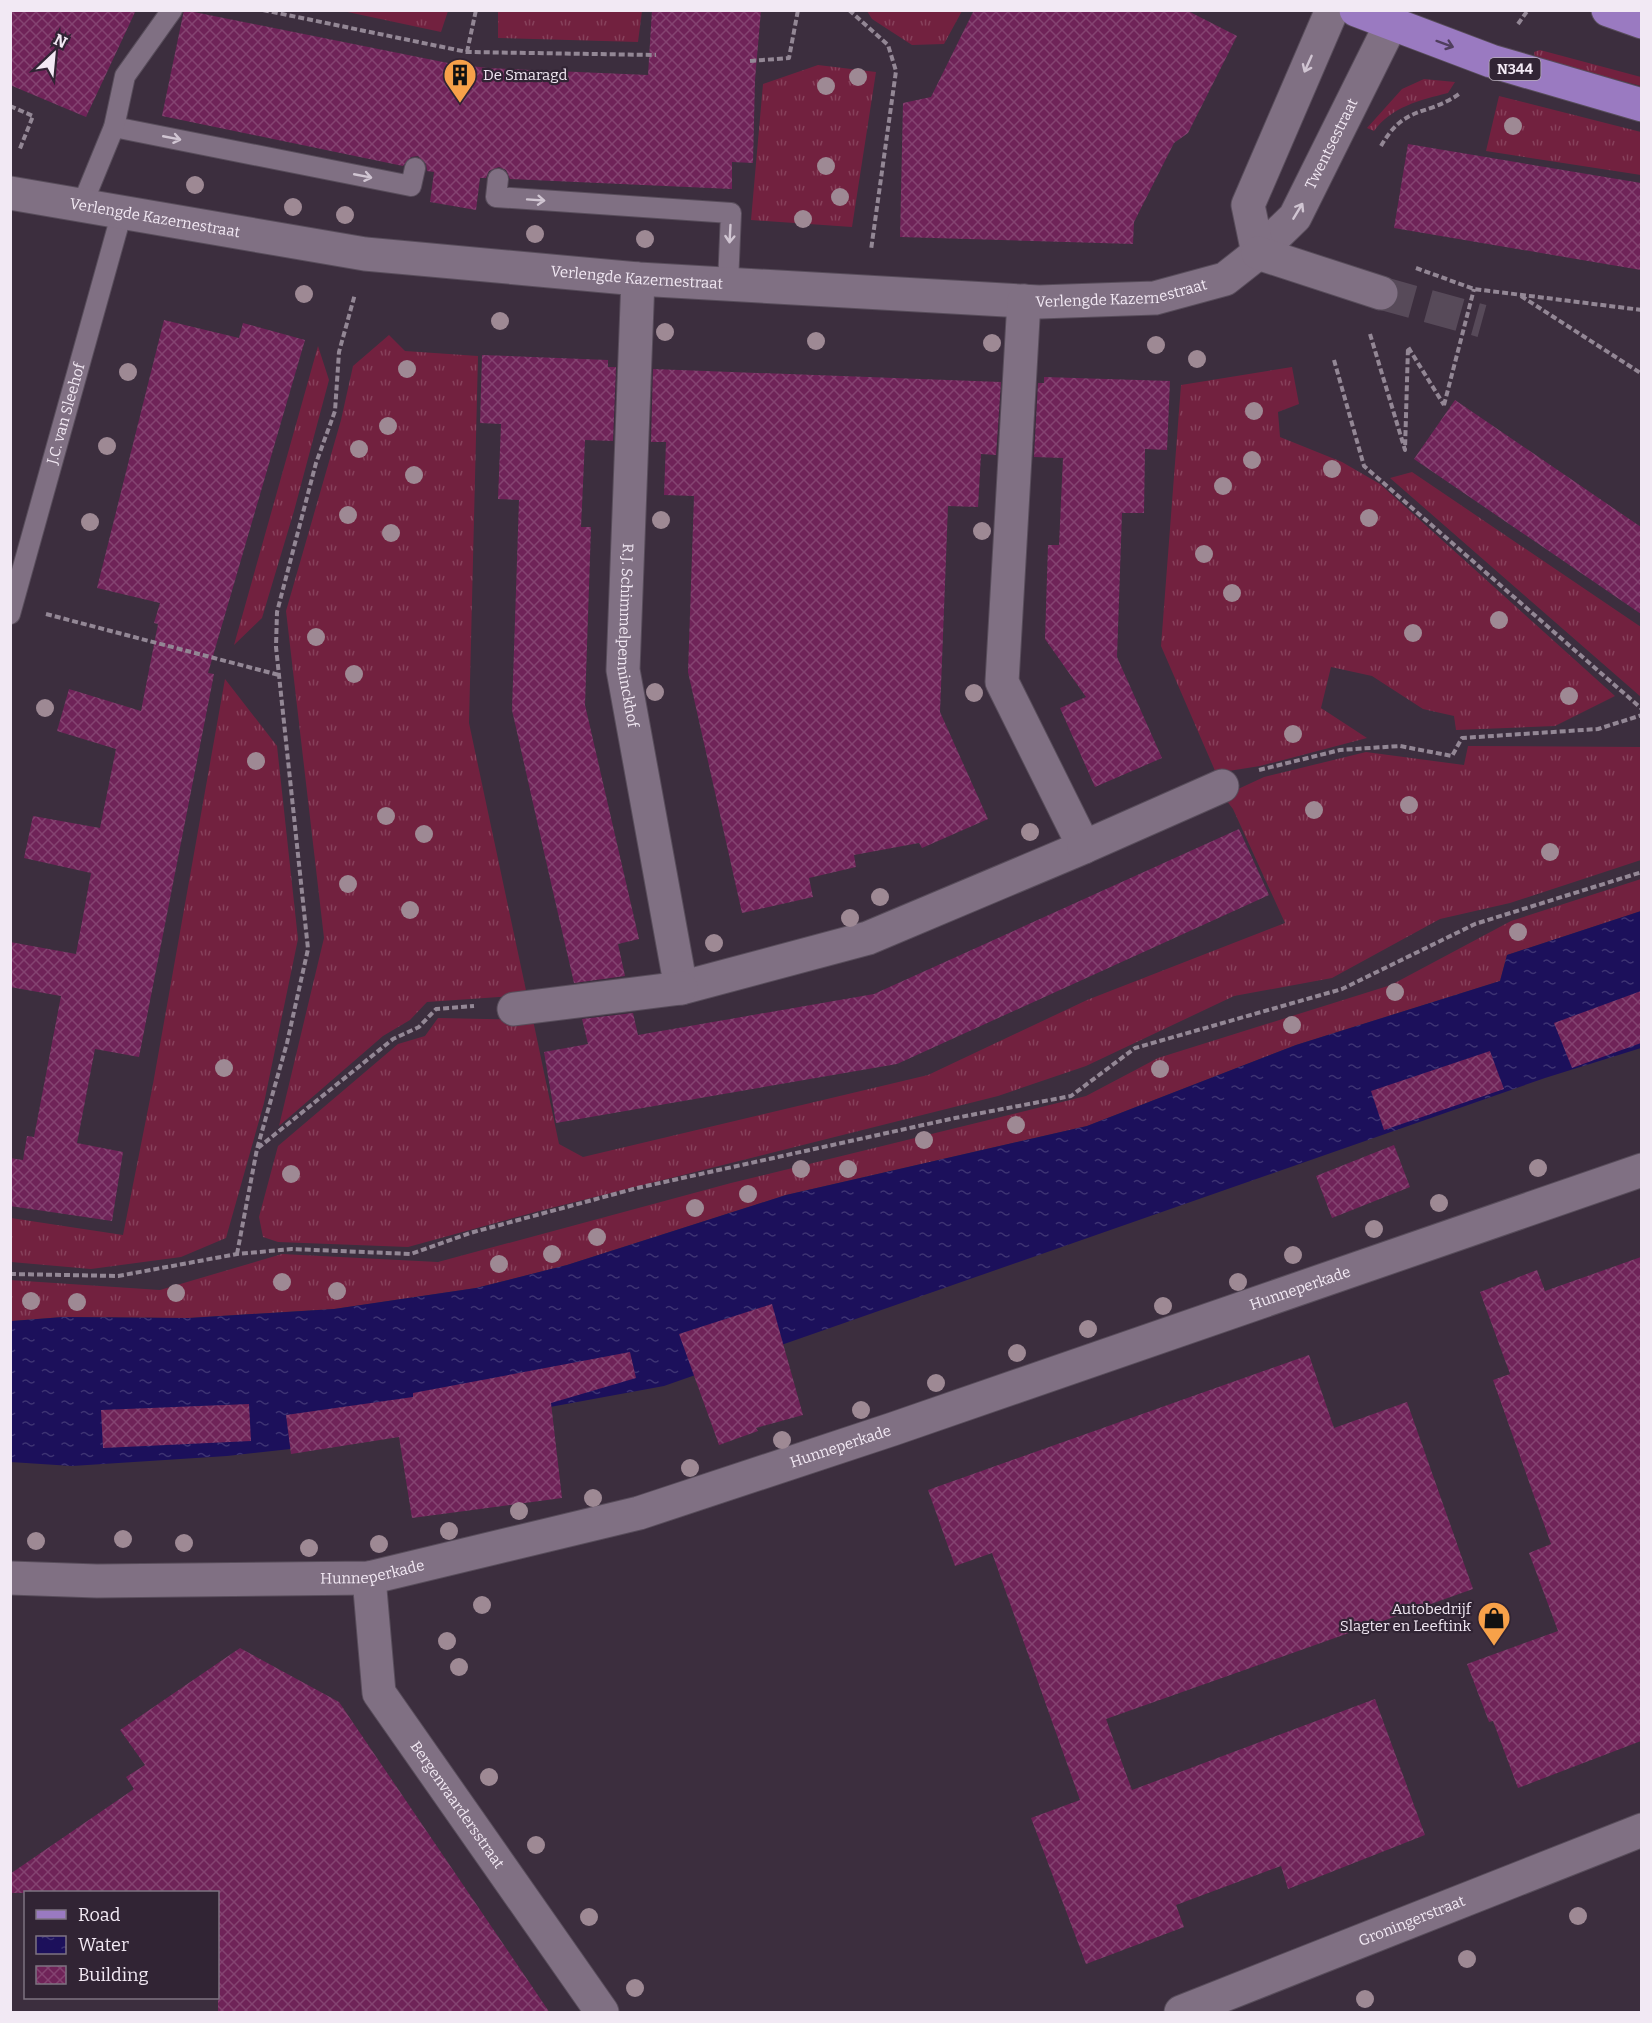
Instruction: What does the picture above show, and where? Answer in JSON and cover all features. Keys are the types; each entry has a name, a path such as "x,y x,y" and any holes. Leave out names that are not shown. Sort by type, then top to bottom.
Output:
{"main road":[{"name":"N344","path":"1356,10 1491,61 1641,105"},
{"path":"1608,10 1641,22"}],"street":[{"path":"1332,10 1248,205 1258,254 1369,290"},
{"name":"Twentsestraat","path":"1258,254 1296,217 1390,24"},
{"name":"Verlengde Kazernestraat","path":"10,193 365,254 638,279 1024,301 1155,298 1225,279 1258,254"},
{"name":"R.J. Schimmelpenninckhof","path":"638,279 623,670 681,988"},
{"path":"1024,301 1002,682 1084,847"},
{"path":"514,1009 681,988 868,938 1222,786"},
{"name":"Hunneperkade","path":"10,1578 97,1581 369,1578 639,1513 893,1429 1641,1170"},
{"name":"Bergenvaardersstraat","path":"369,1578 379,1694 602,2013"},
{"name":"Groningerstraat","path":"1181,2013 1641,1830"}],"lane":[{"path":"82,205 114,127 125,76 172,10"},
{"path":"114,127 411,186 415,168"},
{"path":"498,179 496,197 731,213 728,284"},
{"name":"J.C. van Sleehof","path":"12,610 122,212"}],"path":[{"path":"263,10 467,52 656,55"},
{"path":"467,52 476,10"},
{"path":"750,61 789,58 798,10"},
{"path":"849,10 888,45 896,71 866,292"},
{"path":"1376,153 1388,133 1406,116 1454,98 1469,87 1528,10"},
{"path":"10,106 33,116 15,160"},
{"path":"237,1254 257,1149 287,1043 308,949 279,675 277,612 316,463 335,411 339,352 365,254"},
{"path":"1434,273 1474,288 1641,310"},
{"path":"1369,290 1405,450 1408,347 1444,405 1474,288"},
{"path":"1518,294 1641,374"},
{"path":"1334,360 1364,466 1641,709"},
{"path":"12,610 279,675"},
{"path":"1258,770 1340,750 1400,746 1452,756 1461,738 1598,729 1641,715"},
{"path":"10,1274 118,1276 237,1254 292,1249 411,1254 470,1233 637,1188 955,1118 1071,1096 1135,1048 1342,989 1475,924 1641,872"},
{"path":"257,1149 393,1039 419,1027 436,1009 475,1005"}],"green space":[{"path":"448,10 441,32 343,11"},
{"path":"498,10 642,11 638,42 498,38"},
{"path":"867,11 962,11 944,44 912,45 872,19"},
{"path":"1540,50 1641,77 1641,86 1535,58 1534,52"},
{"path":"818,65 876,72 852,227 751,220 763,84"},
{"path":"1424,79 1455,82 1448,93 1398,110 1374,131 1367,128 1402,89"},
{"path":"1499,96 1641,132 1641,175 1486,151"},
{"path":"389,335 405,351 478,356 469,723 527,995 427,1002 410,1020 383,1036 279,1126 324,938 286,611 341,420 353,366"},
{"path":"318,346 329,380 294,511 262,618 234,645"},
{"path":"1292,367 1299,404 1278,412 1280,437 1342,462 1380,484 1615,696 1555,726 1456,730 1454,716 1423,709 1372,676 1331,667 1321,708 1367,738 1260,766 1216,773 1161,646 1181,385"},
{"path":"1412,472 1641,627 1641,697 1390,478"},
{"path":"225,679 277,746 298,939 264,1103 226,1238 181,1257 91,1269 11,1262 11,1218 123,1235 153,1084"},
{"path":"1468,746 1641,747 1641,860 1510,903 1440,919 1332,978 1234,996 1086,1066 998,1096 539,1211 408,1247 278,1242 263,1237 259,1217 278,1146 398,1044 425,1036 438,1018 533,1020 559,1144 583,1157 928,1075 1087,1000 1285,923 1233,809 1223,796 1264,777 1366,752 1464,765"},
{"path":"1641,879 1641,911 1507,955 1500,981 1296,1045 1087,1126 786,1195 567,1265 476,1288 334,1309 189,1318 63,1317 11,1321 10,1280 160,1290 282,1254 438,1262 731,1183 1086,1096 1158,1058 1391,985 1511,921"}],"water":[{"path":"1641,911 1641,1048 1545,1078 664,1386 372,1440 227,1456 72,1466 10,1462 12,1321 63,1317 189,1318 334,1309 476,1288 567,1265 786,1195 1087,1126 1296,1045 1500,981 1507,955"}],"building":[{"path":"10,10 136,10 86,117 10,85"},
{"name":"De Smaragd","path":"184,10 453,64 488,68 648,75 652,10 761,10 755,80 753,163 732,162 732,189 510,179 506,170 499,167 489,171 486,178 480,178 476,210 430,202 434,172 427,171 426,164 418,156 411,157 403,166 162,116"},
{"path":"974,10 1186,10 1237,36 1188,133 1174,143 1134,222 1133,244 900,237 903,103 931,97"},
{"path":"1408,144 1641,183 1641,270 1394,228"},
{"path":"164,320 239,338 243,323 305,340 208,673 214,674 139,1057 95,1049 77,1143 123,1152 112,1221 10,1206 10,1158 23,1160 27,1136 34,1137 61,996 10,987 10,942 76,954 91,873 24,858 33,816 100,828 116,749 57,731 69,689 141,711 158,624 154,623 160,603 97,588"},
{"path":"482,355 608,360 608,367 616,367 613,441 585,440 581,527 591,527 585,705 639,939 618,944 625,976 574,983 512,710 519,500 498,499 501,424 480,423"},
{"path":"653,369 1001,382 996,455 981,454 978,507 948,506 940,712 988,819 922,848 919,843 854,855 856,867 809,878 813,897 742,913 688,672 694,496 664,495 666,442 651,442"},
{"path":"1044,377 1170,381 1167,450 1145,449 1144,513 1122,513 1117,657 1162,758 1095,787 1060,708 1086,697 1045,639 1048,545 1059,545 1063,458 1034,457 1038,383 1044,383"},
{"path":"1455,400 1641,527 1641,614 1414,459"},
{"path":"1239,829 1269,895 897,1064 556,1123 544,1052 588,1044 582,1019 633,1013 638,1035 874,994"},
{"path":"1641,991 1641,1043 1572,1068 1554,1023"},
{"path":"1490,1051 1504,1089 1384,1130 1371,1091"},
{"path":"1394,1145 1410,1187 1332,1218 1316,1176"},
{"path":"1641,1257 1641,1741 1518,1788 1493,1721 1489,1722 1467,1664 1558,1631 1529,1553 1551,1544 1493,1380 1510,1374 1480,1292 1537,1270 1545,1291"},
{"path":"772,1304 803,1415 756,1428 758,1431 719,1445 679,1334"},
{"path":"630,1352 636,1378 551,1403 562,1498 412,1518 399,1437 291,1454 286,1415 413,1397 413,1393"},
{"path":"1309,1355 1334,1428 1407,1402 1473,1589 1106,1719 1132,1790 1375,1699 1425,1835 1288,1889 1281,1866 1176,1905 1184,1927 1086,1964 1031,1818 1080,1800 992,1553 955,1566 928,1490"},
{"path":"249,1404 251,1441 103,1448 101,1410"},
{"path":"240,1648 339,1702 550,2013 218,2013 219,1891 24,1891 24,1893 10,1893 10,1874 134,1789 126,1777 145,1765 120,1730"}],"tunnel":[{"path":"1381,293 1482,321"}],"place":[{"name":"De Smaragd","path":"460,104"},
{"name":"Autobedrijf Slagter en Leeftink","path":"1494,1647"}]}
